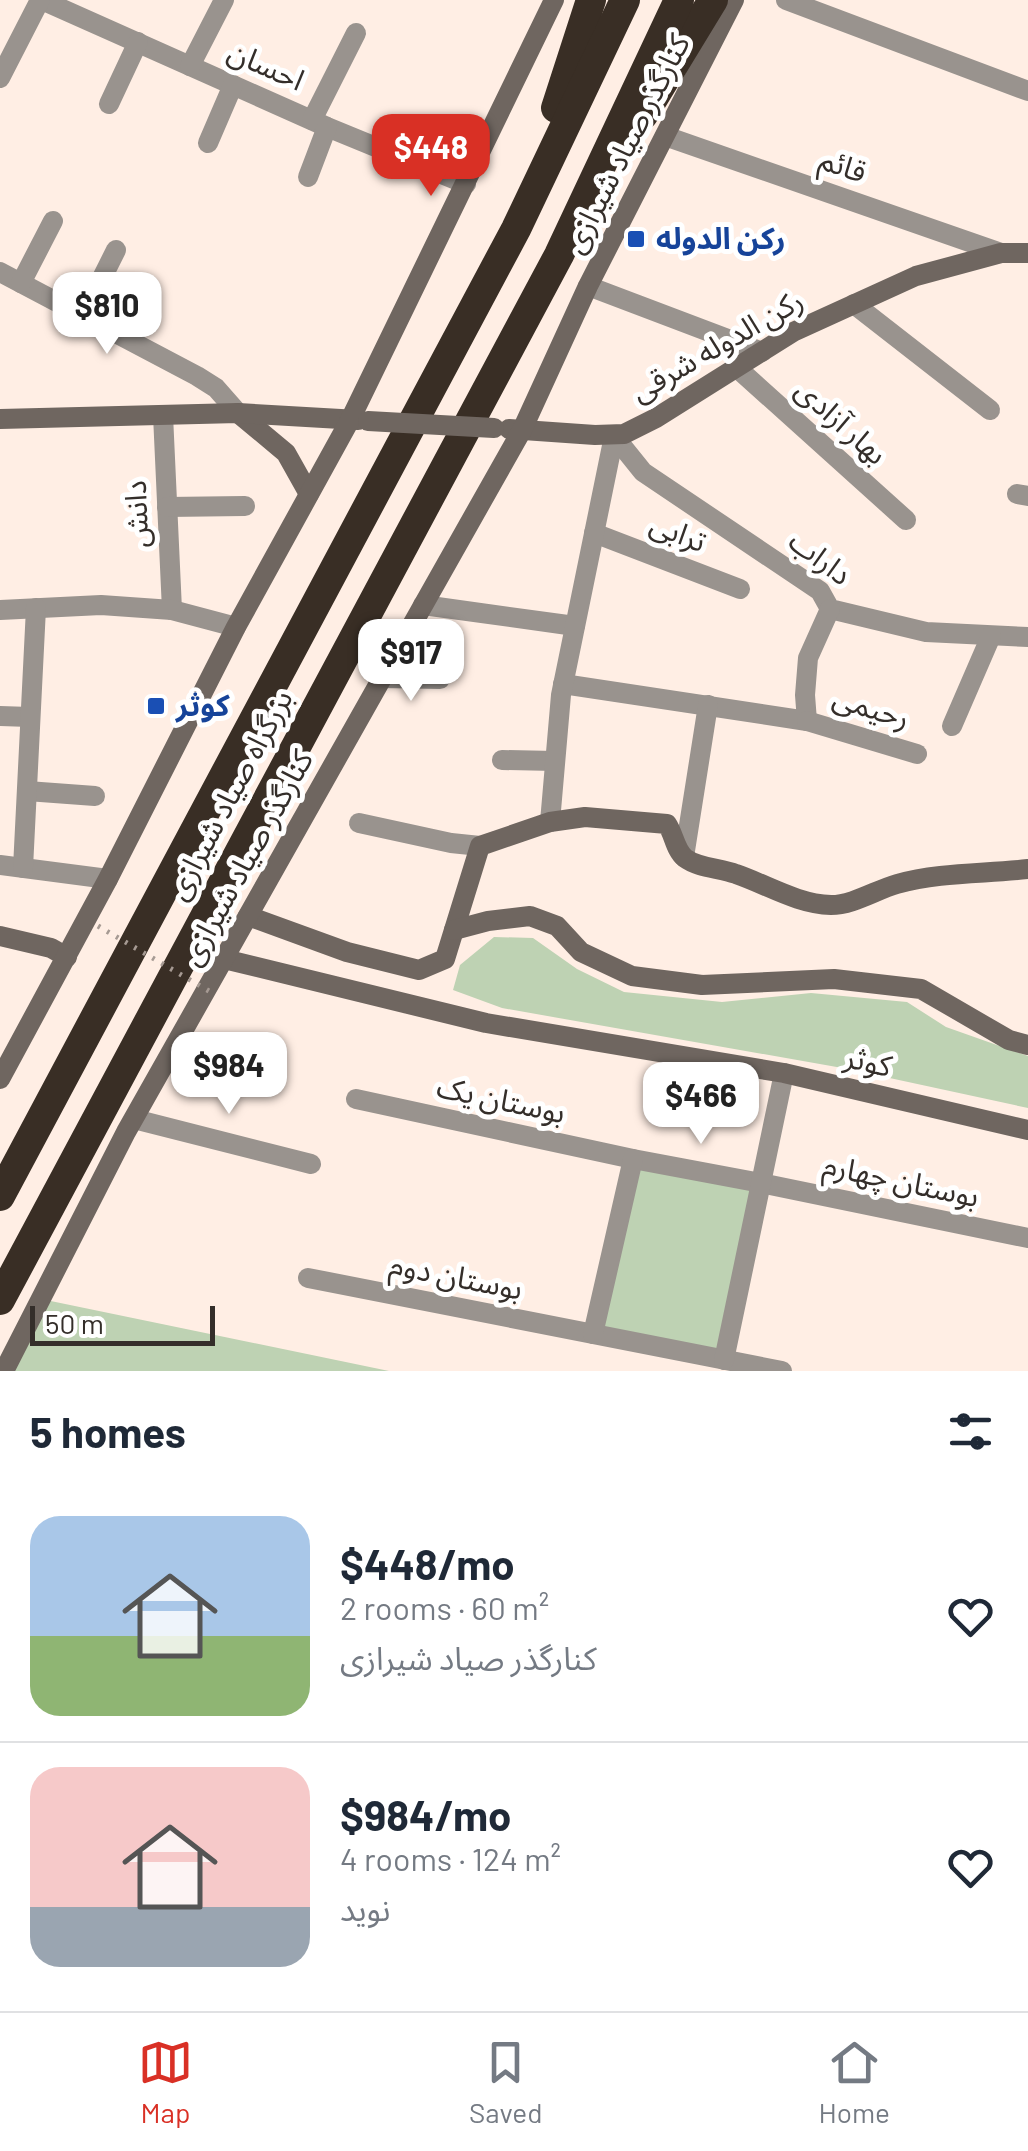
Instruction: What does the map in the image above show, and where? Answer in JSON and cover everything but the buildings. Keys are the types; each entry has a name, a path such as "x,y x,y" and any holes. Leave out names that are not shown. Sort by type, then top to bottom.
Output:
{"highway":[{"path":"516,229 591,0"},
{"name":"بزرگراه صیاد شیرازی","path":"0,1196 516,229 625,0"},
{"name":"بزرگراه صیاد شیرازی","path":"0,1300 559,255 678,0"},
{"path":"559,255 713,0"}],"main road":[{"path":"0,1079 108,880 236,627 309,494 359,420 554,0"},
{"name":"کنارگذر صیاد شیرازی","path":"4,1371 134,1119 522,430 588,286 734,0"},
{"name":"رکن الدوله شرقی","path":"0,419 238,413 614,436 656,418 793,332 916,276 1002,252 1028,254"},
{"path":"238,413 286,453 309,494"},
{"path":"248,916 346,952 419,970 445,959 480,846 550,822 585,817 667,824 684,857 802,902 836,905 898,884 946,875 1028,869"},
{"path":"454,930 530,916 557,926 582,952 632,976 702,985 834,979 922,989 1009,1040 1028,1045"},
{"path":"0,936 51,948 67,957"},
{"name":"کوثر","path":"224,959 486,1023 784,1073 1028,1130"}],"street":[{"name":"احسان","path":"0,78 41,0 466,184"},
{"path":"190,66 224,0"},
{"path":"786,0 1028,91"},
{"path":"308,177 319,123 356,32"},
{"path":"109,104 138,42"},
{"path":"208,143 234,85"},
{"name":"قائم","path":"664,136 1002,252"},
{"path":"21,284 53,221"},
{"path":"83,316 116,250"},
{"path":"0,272 216,388 238,413"},
{"path":"588,286 762,352"},
{"path":"854,304 990,410"},
{"name":"بهار آزادی","path":"736,367 906,520"},
{"name":"دانش","path":"163,415 172,610"},
{"path":"550,822 563,684 614,436"},
{"name":"داراب","path":"614,436 643,472 820,592 830,609 926,632 1028,637"},
{"path":"167,507 245,506"},
{"name":"ترابی","path":"594,533 740,588"},
{"path":"0,610 101,605 172,610 236,627"},
{"path":"423,605 575,626"},
{"path":"23,868 36,608"},
{"path":"807,721 808,658 830,609"},
{"path":"952,726 991,636"},
{"path":"382,678 440,679"},
{"name":"رحیمی","path":"563,684 807,721 917,754"},
{"path":"684,857 708,706"},
{"path":"0,716 30,717"},
{"path":"502,760 555,761"},
{"path":"27,791 95,796"},
{"path":"359,823 480,846"},
{"path":"0,865 108,880"},
{"path":"724,1360 784,1073"},
{"name":"بوستان یک","path":"356,1100 632,1160 761,1183"},
{"path":"134,1119 311,1164"},
{"path":"593,1334 632,1160"},
{"name":"بوستان چهارم","path":"761,1183 1028,1238"},
{"name":"بوستان دوم","path":"308,1278 782,1371"}],"path":[{"path":"98,926 214,994"}],"green space":[{"path":"494,937 533,938 577,969 624,992 722,1002 811,993 907,1002 946,1027 1028,1056 1028,1108 848,1069 502,1008 453,990 460,965"},
{"path":"639,1169 752,1190 719,1350 603,1328"},
{"path":"41,1299 389,1371 3,1371"}],"place":[{"name":"رکن الدوله","path":"636,239"},
{"name":"کوثر","path":"156,706"}]}
